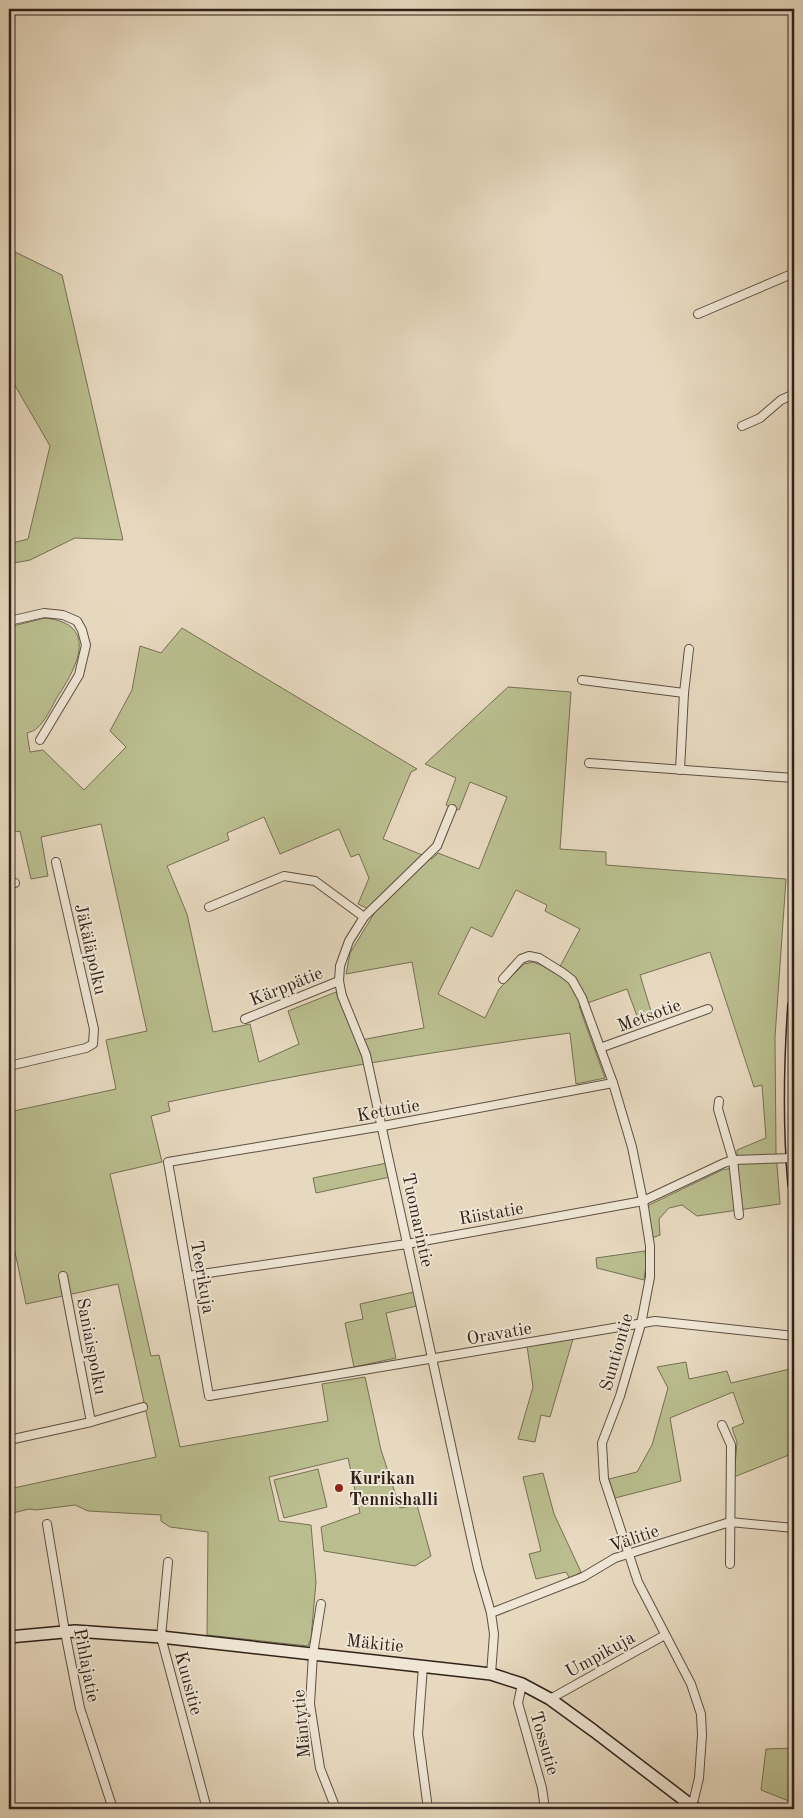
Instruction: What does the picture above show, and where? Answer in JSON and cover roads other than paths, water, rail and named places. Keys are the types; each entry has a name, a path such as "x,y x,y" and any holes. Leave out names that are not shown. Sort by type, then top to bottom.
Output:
{"street":[{"path":"698,314 794,273"},
{"path":"742,426 760,418 781,400 794,394"},
{"path":"9,621 44,613 63,615 77,621 82,630 86,645 79,675 40,740"},
{"path":"680,770 684,693 689,649"},
{"path":"582,680 684,693"},
{"path":"589,763 794,778"},
{"name":"Tuomarintie","path":"452,809 437,846 364,917 349,941 340,966 339,981 342,996 366,1055 478,1568 492,1613 494,1634 491,1674"},
{"name":"Jäkäläpolku","path":"9,1066 86,1048 93,1044 94,1029 56,862"},
{"path":"210,907 284,876 315,881 364,917"},
{"name":"Suntiontie","path":"503,979 521,959 529,956 539,958 572,980 582,998 613,1083 632,1147 650,1246 650,1277 641,1324 620,1396 602,1443 604,1479 638,1582 691,1684 701,1714 702,1735 699,1778 694,1808"},
{"name":"Kärppätie","path":"245,1019 339,981"},
{"path":"794,1005 791,1050 794,1184"},
{"name":"Metsotie","path":"600,1048 708,1010"},
{"name":"Kettutie","path":"168,1162 383,1126 613,1083"},
{"path":"719,1101 718,1109 733,1160 739,1215"},
{"name":"Riistatie","path":"188,1276 407,1244 643,1201 724,1162 793,1158"},
{"name":"Teerikuja","path":"168,1162 209,1396"},
{"name":"Saniaispolku","path":"63,1276 91,1422"},
{"name":"Oravatie","path":"209,1396 655,1321 794,1336"},
{"path":"9,1440 91,1422 143,1407"},
{"path":"722,1424 731,1445 730,1564"},
{"name":"Välitie","path":"492,1613 583,1577 615,1558 730,1522 794,1528"},
{"name":"Pihlajatie","path":"47,1524 80,1708 113,1809"},
{"name":"Kuusitie","path":"168,1562 161,1637 207,1809"},
{"name":"Mäntytie","path":"321,1604 313,1654 310,1704 320,1768 336,1809"},
{"name":"Mäkitie","path":"9,1637 65,1632 161,1637 491,1674 522,1684 550,1699 602,1736 694,1808"},
{"name":"Umpikuja","path":"550,1699 665,1635"},
{"path":"423,1666 418,1734 428,1809"},
{"name":"Tossutie","path":"522,1684 518,1703 542,1788 545,1809"}],"place":[{"name":"Kurikan Tennishalli","path":"339,1488"}]}
